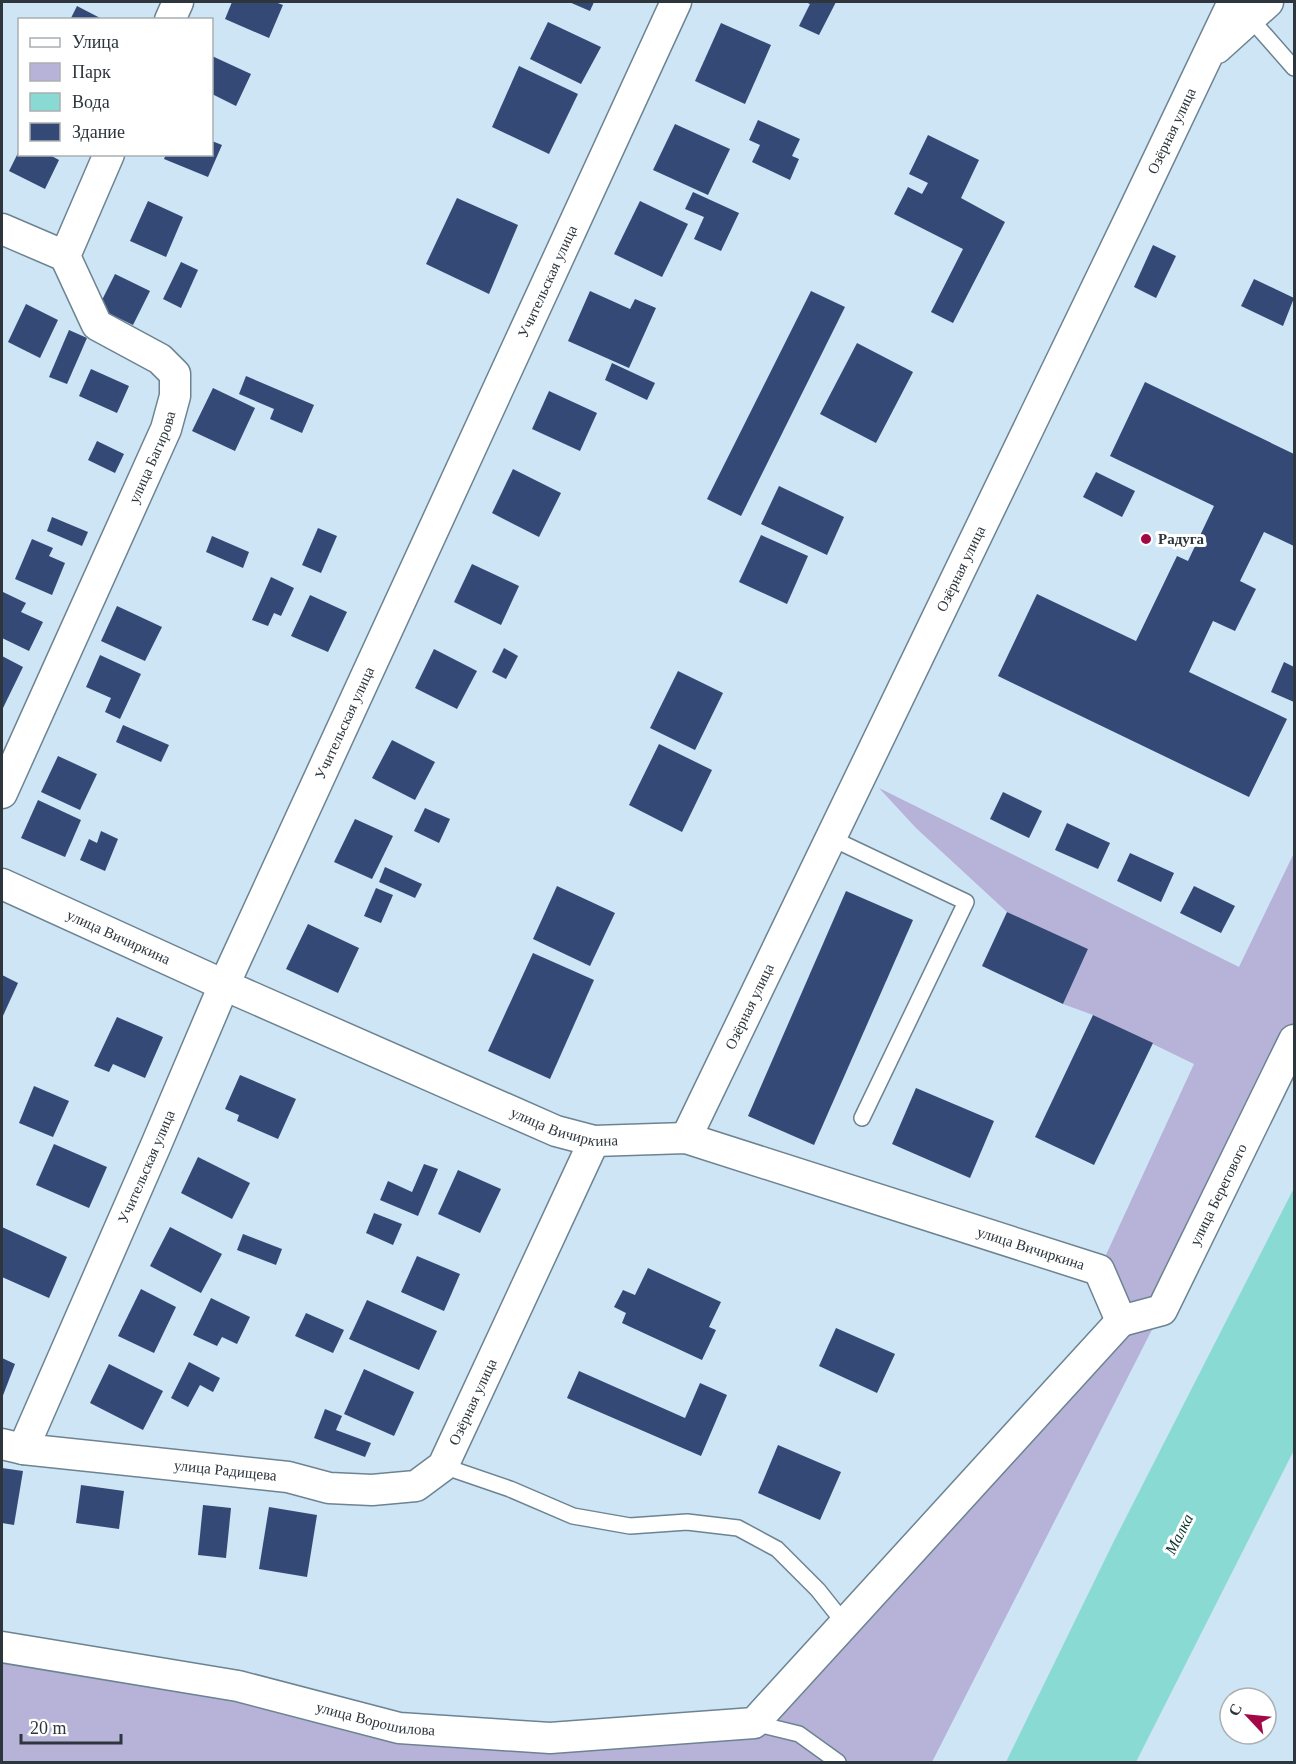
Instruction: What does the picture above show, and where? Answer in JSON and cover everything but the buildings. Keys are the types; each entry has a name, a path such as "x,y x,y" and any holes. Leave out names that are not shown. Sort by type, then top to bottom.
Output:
{"street":[{"path":"171,18 178,2"},
{"name":"Учительская улица","path":"12,1446 152,1156 224,984 676,2"},
{"name":"Озёрная улица","path":"686,1138 1133,213 1204,60 1249,6"},
{"path":"2,229 65,256 108,156"},
{"name":"улица Багирова","path":"2,793 166,429 175,396 175,374 160,359 97,325 65,256"},
{"name":"улица Вичиркина","path":"2,884 556,1131 594,1141 686,1138 1099,1270 1121,1321"},
{"name":"улица Берегового","path":"1121,1321 1162,1310 1294,1040"},
{"name":"Озёрная улица","path":"443,1466 594,1141"},
{"path":"754,1723 1121,1321"},
{"name":"улица Радищева","path":"12,1446 288,1477 329,1488 365,1491 416,1486 443,1466"},
{"name":"улица Ворошилова","path":"2,1647 238,1686 399,1728 550,1738 754,1723"}],"lane":[{"path":"1249,6 1294,68"},
{"path":"831,838 966,902 862,1118"},
{"path":"443,1466 510,1489 573,1516 630,1526 687,1522 738,1528 777,1549 818,1590 845,1624"},
{"path":"754,1723 799,1734 838,1762"}],"green space":[{"path":"879,788 1239,967 1294,853 1294,1040 1162,1310 932,1762 2,1762 2,1647 399,1728 754,1723 1121,1321 1099,1270 1194,1064 1093,1015 1063,1004 1088,949 1007,912 916,828"}],"water":[{"name":"Малка","path":"1294,1188 1294,1450 1136,1762 1006,1762 1114,1541"}],"place":[{"name":"Радуга","path":"1146,539"}]}
